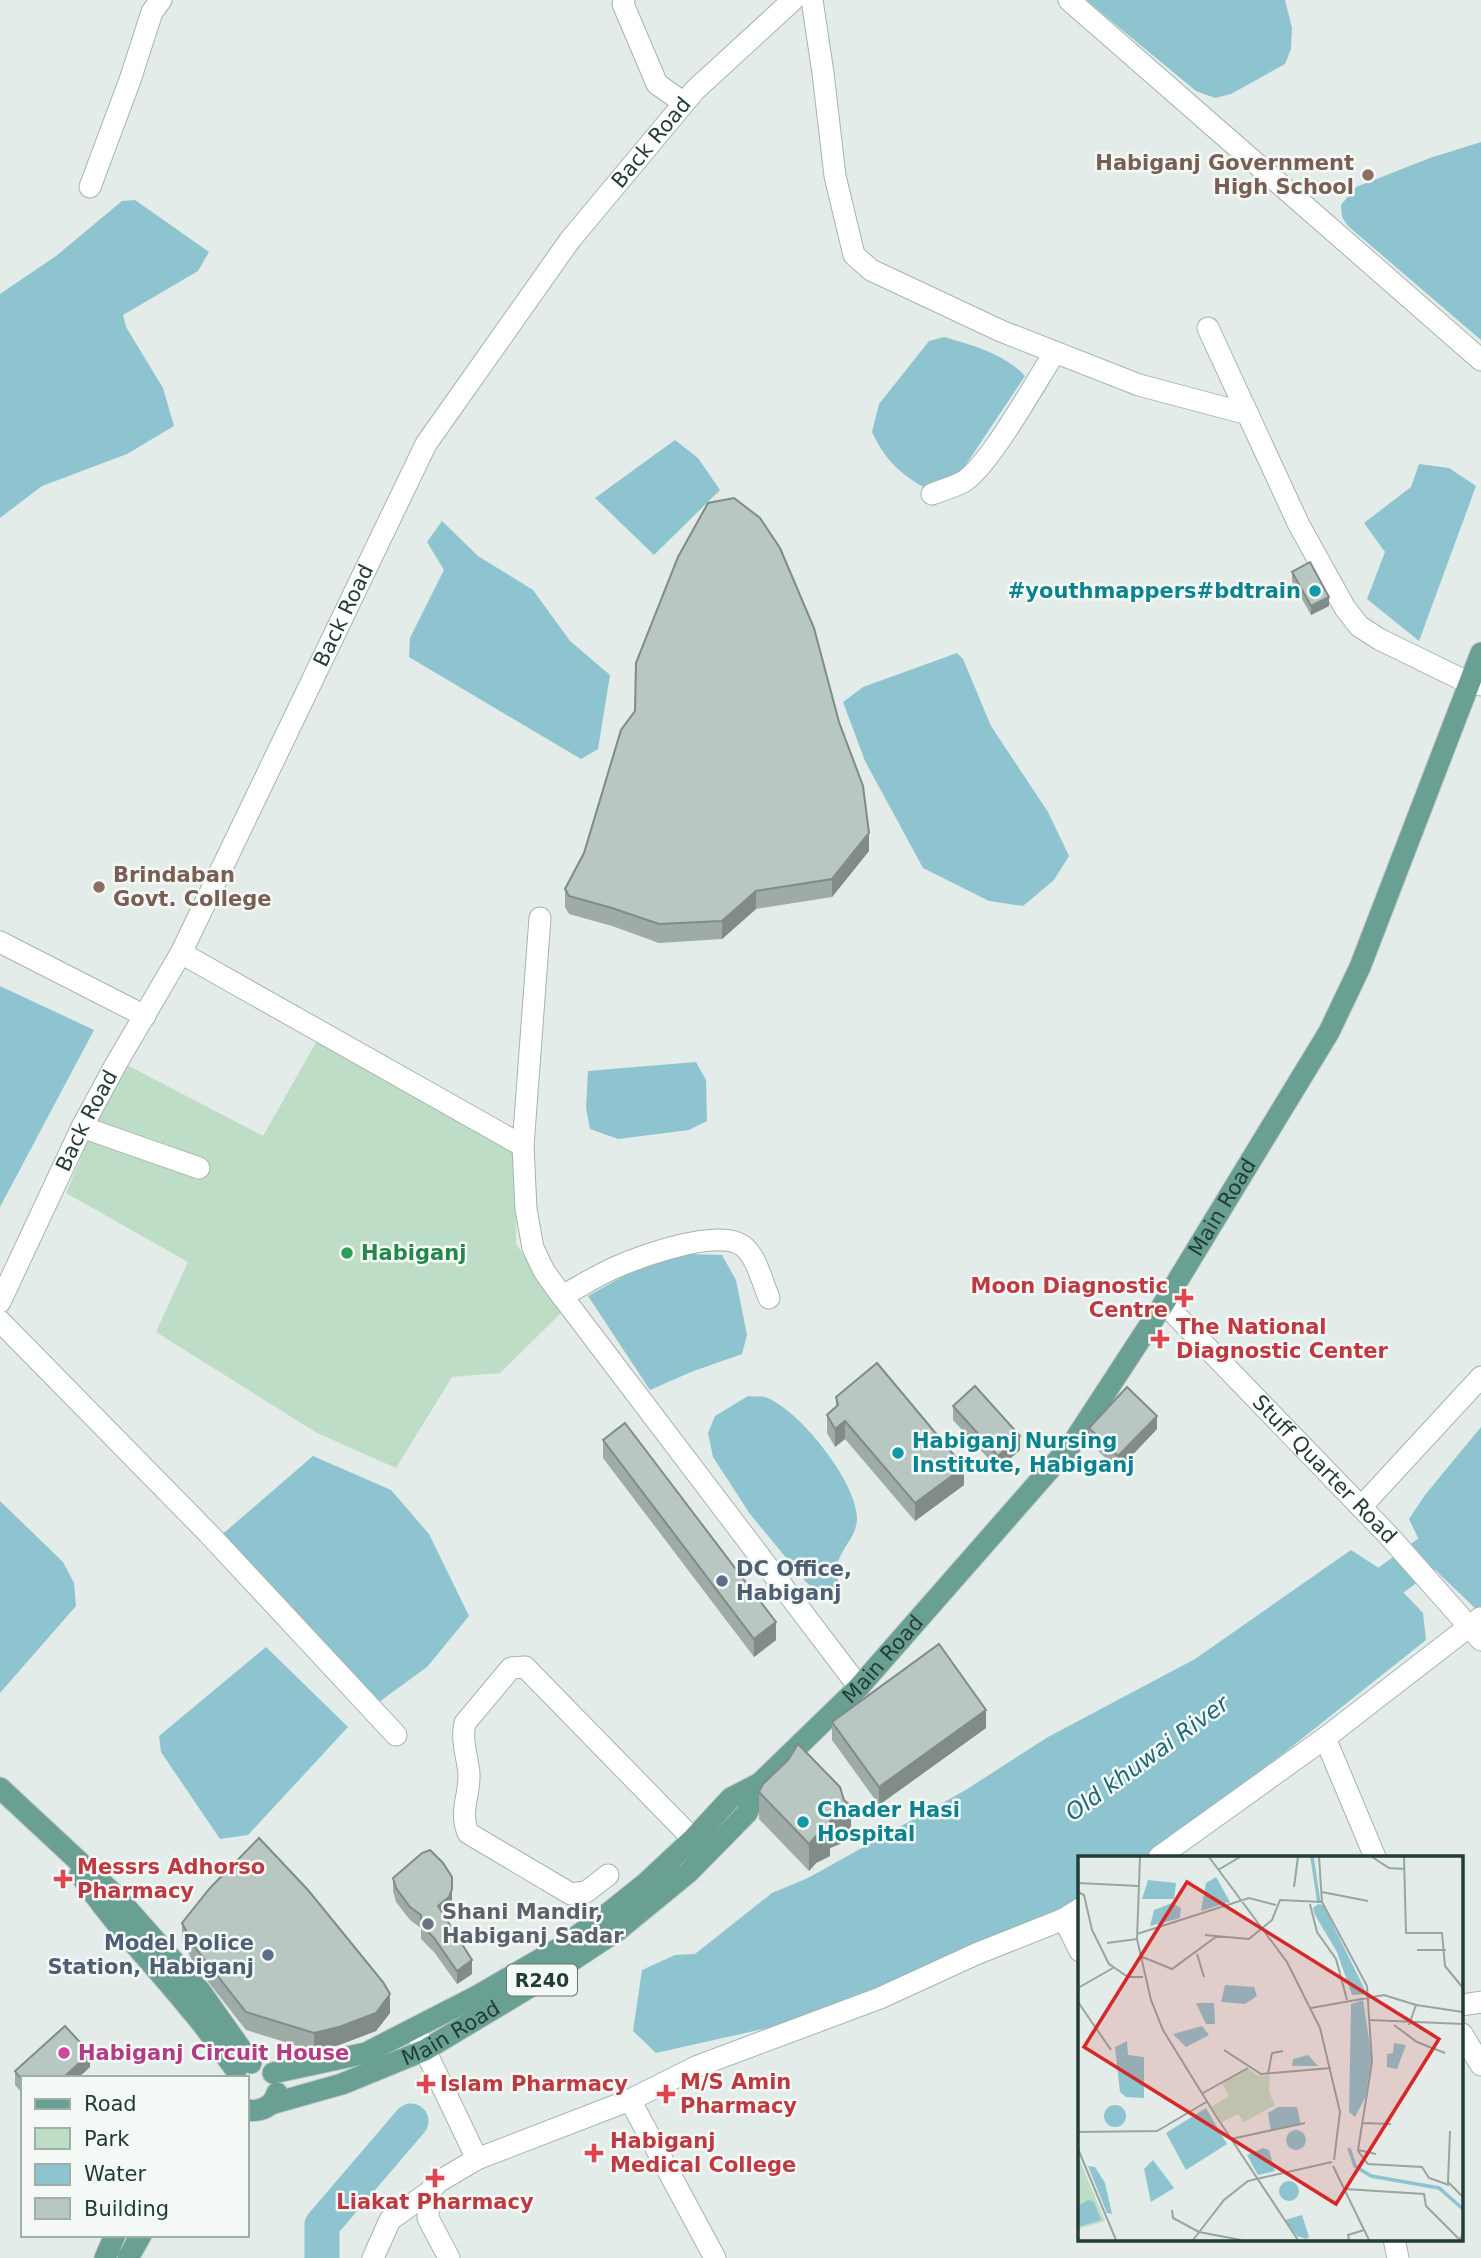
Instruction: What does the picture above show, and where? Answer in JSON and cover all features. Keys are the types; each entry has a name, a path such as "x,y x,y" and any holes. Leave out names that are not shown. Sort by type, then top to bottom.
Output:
{"main road":[{"name":"Main Road","path":"274,2073 366,2053 415,2029 563,1946 646,1883 693,1839 731,1798 760,1783 859,1687 1072,1444 1164,1303 1329,1032 1360,967 1475,684 1481,653"},
{"name":"Main Road","path":"271,2104 342,2084 425,2050 550,1975 617,1931 689,1872 747,1812 760,1783"},
{"path":"0,1788 116,1896 192,1982 240,2070 267,2067 274,2073 278,2089 271,2104"},
{"name":"R240","path":"248,2111 264,2109 271,2104"},
{"path":"105,2258 114,2237"},
{"path":"129,2257 140,2237"}],"street":[{"path":"90,187 131,80 152,12 161,0"},
{"path":"624,0 623,4 657,84 684,103"},
{"name":"Back Road","path":"0,1302 82,1127 181,953 426,444 570,240 695,90 793,0"},
{"path":"812,0 835,176 854,255 871,271 1000,331 1139,385 1248,414"},
{"path":"1069,0 1481,360"},
{"path":"1208,328 1299,524 1345,608 1359,626 1379,639 1475,684"},
{"path":"932,494 962,482 972,474 993,449 1055,352"},
{"path":"540,918 523,1146 526,1209 533,1248 544,1271 562,1296 859,1687"},
{"path":"0,942 145,1016"},
{"path":"181,953 523,1146"},
{"path":"82,1127 199,1168"},
{"path":"562,1296 615,1268 668,1249 714,1239 731,1239 743,1246 753,1259 769,1298"},
{"name":"Stuff Quarter Road","path":"1164,1303 1389,1536 1447,1600 1477,1628"},
{"path":"0,1321 208,1533 396,1735"},
{"path":"1361,1507 1481,1377"},
{"path":"1160,1856 1477,1628"},
{"path":"608,1875 586,1892 571,1894 468,1833 463,1819 469,1787 462,1732 465,1723 512,1668 525,1667 693,1839"},
{"path":"1325,1738 1375,1856"},
{"path":"373,2258 390,2220 429,2192 438,2182 477,2159 630,2100 698,2066 880,1998 1072,1914 1078,1942"},
{"path":"415,2029 477,2159"},
{"path":"1464,2038 1481,2065"},
{"path":"630,2100 715,2258"},
{"path":"429,2192 428,2218 449,2258"},
{"path":"1394,2240 1398,2258"}],"green space":[{"name":"Habiganj","path":"318,1039 517,1141 516,1244 562,1312 500,1373 452,1377 396,1468 317,1433 156,1332 188,1262 66,1193 121,1062 263,1136"}],"water":[{"path":"1086,0 1285,0 1292,28 1291,49 1285,64 1231,94 1215,98 1196,91"},
{"path":"1481,142 1481,340 1348,226 1342,217 1341,205 1356,187 1430,158"},
{"path":"135,200 209,252 198,271 123,315 126,327 163,388 174,426 127,454 42,486 0,518 0,294 56,256 122,201"},
{"path":"944,337 998,356 1025,376 955,481 933,492 897,468 883,452 872,432 879,404 929,341"},
{"path":"675,440 698,458 720,490 654,555 595,498"},
{"path":"1419,464 1449,468 1476,486 1419,641 1367,599 1385,552 1364,523 1411,487"},
{"path":"442,521 478,556 533,590 570,641 610,675 598,749 581,759 409,657 410,638 444,570 427,542"},
{"path":"957,653 963,659 991,726 1048,812 1069,856 1054,880 1023,906 989,901 923,868 865,761 843,702 863,687"},
{"path":"0,986 94,1030 0,1207"},
{"path":"696,1062 706,1080 707,1121 689,1130 618,1139 590,1129 586,1108 588,1071"},
{"path":"684,1254 722,1255 736,1280 747,1335 742,1354 650,1390 588,1296 643,1265"},
{"path":"748,1396 765,1397 793,1415 823,1448 847,1485 857,1518 852,1536 838,1562 838,1583 832,1588 814,1589 806,1582 750,1514 713,1457 708,1433 715,1416"},
{"path":"1481,1427 1481,1608 1477,1610 1432,1567 1409,1519 1425,1495"},
{"path":"313,1456 391,1490 429,1534 469,1616 427,1667 368,1710 211,1544"},
{"path":"0,1501 63,1562 74,1583 76,1606 0,1693"},
{"path":"1351,1550 1382,1570 1423,1613 1426,1640 1246,1783 1147,1856 1078,1856 1078,1905 803,2020 656,2053 633,2031 642,1970 675,1955 695,1954 772,1893 808,1878 964,1791 1048,1737 1195,1659"},
{"path":"266,1647 348,1727 248,1835 220,1839 161,1752 159,1736"}],"building":[{"path":"734,498 760,518 780,548 814,628 839,722 863,786 869,833 832,879 756,891 722,921 659,924 569,896 565,889 584,853 621,730 635,711 636,663 678,557 708,503"},
{"path":"1310,562 1329,597 1311,606 1292,572"},
{"name":"Habiganj Nursing Institute, Habiganj","path":"877,1363 964,1467 915,1503 845,1421 835,1429 827,1415 838,1405 836,1397"},
{"path":"975,1386 1020,1436 998,1456 953,1406"},
{"path":"1127,1387 1157,1416 1118,1456 1089,1428"},
{"path":"625,1423 776,1622 754,1639 603,1440"},
{"path":"939,1644 986,1710 879,1787 832,1722"},
{"path":"798,1744 840,1787 844,1800 851,1806 840,1818 830,1821 830,1829 816,1836 809,1844 759,1792 763,1784 788,1760"},
{"name":"Model Police Station, Habiganj","path":"259,1838 308,1890 383,1982 390,1994 376,2013 314,2033 246,2012 194,1946 182,1923 210,1888"},
{"name":"Shani Mandir, Habiganj Sadar","path":"430,1850 452,1877 449,1897 438,1906 472,1960 457,1971 434,1938 421,1925 421,1915 410,1907 396,1888 393,1878 422,1853"},
{"path":"65,2026 90,2053 65,2076 21,2076 21,2078 15,2071"}],"waterway":[{"name":"Old khuwai River","path":"1353,1608 1469,1523 1481,1504"},
{"name":"Old khuwai River","path":"322,2258 322,2225 411,2121"}],"place":[{"name":"Habiganj Government High School","path":"1368,175"},
{"name":"#youthmappers#bdtrain","path":"1315,591"},
{"name":"Brindaban Govt. College","path":"99,887"},
{"name":"Habiganj","path":"347,1253"},
{"name":"Moon Diagnostic Centre","path":"1184,1298"},
{"name":"The National Diagnostic Center","path":"1160,1339"},
{"name":"Habiganj Nursing Institute, Habiganj","path":"898,1453"},
{"name":"DC Office, Habiganj","path":"722,1581"},
{"name":"Chader Hasi Hospital","path":"803,1822"},
{"name":"Messrs Adhorso Pharmacy","path":"63,1879"},
{"name":"Shani Mandir, Habiganj Sadar","path":"428,1924"},
{"name":"Model Police Station, Habiganj","path":"268,1955"},
{"name":"Habiganj Circuit House","path":"64,2053"},
{"name":"Islam Pharmacy","path":"426,2084"},
{"name":"M/S Amin Pharmacy","path":"666,2094"},
{"name":"Habiganj Medical College","path":"594,2153"},
{"name":"Liakat Pharmacy","path":"435,2178"}]}
